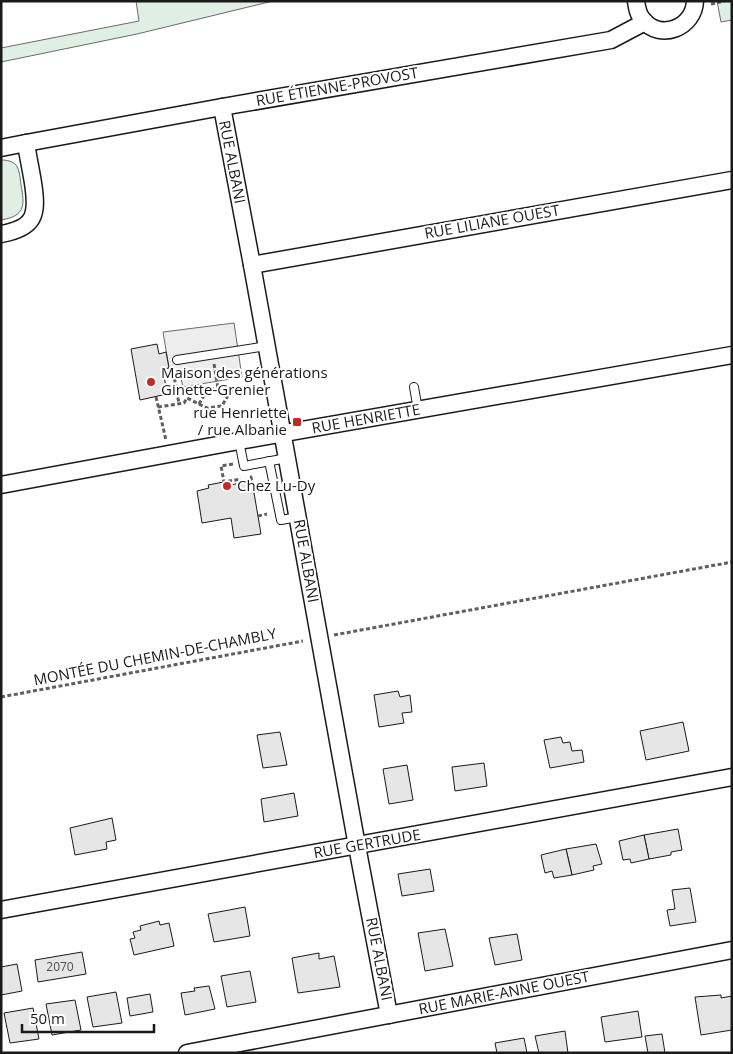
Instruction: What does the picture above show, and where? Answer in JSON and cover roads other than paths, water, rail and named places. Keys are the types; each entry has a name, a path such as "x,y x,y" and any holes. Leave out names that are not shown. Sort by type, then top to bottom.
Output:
{"street":[{"path":"636,1 642,20 650,27 669,31 686,23 692,16 695,1"},
{"name":"RUE ÉTIENNE-PROVOST","path":"1,148 222,107 611,40 645,22"},
{"name":"RUE ALBANI","path":"222,107 389,1015"},
{"path":"1,234 23,228 31,220 35,210 36,198 26,143"},
{"name":"RUE LILIANE OUEST","path":"252,265 732,180"},
{"name":"RUE HENRIETTE","path":"1,485 239,441 732,356"},
{"name":"RUE GERTRUDE","path":"1,910 732,777"},
{"name":"RUE MARIE-ANNE OUEST","path":"187,1053 732,950"}],"lane":[{"path":"176,360 266,346"},
{"path":"414,387 418,410"},
{"path":"239,441 244,466 287,458"},
{"path":"269,461 281,520 298,517"}],"place":[{"name":"Maison des générations Ginette-Grenier","path":"151,382"},
{"name":"rue Henriette / rue Albanie","path":"297,422"},
{"name":"Chez Lu-Dy","path":"227,486"}]}
